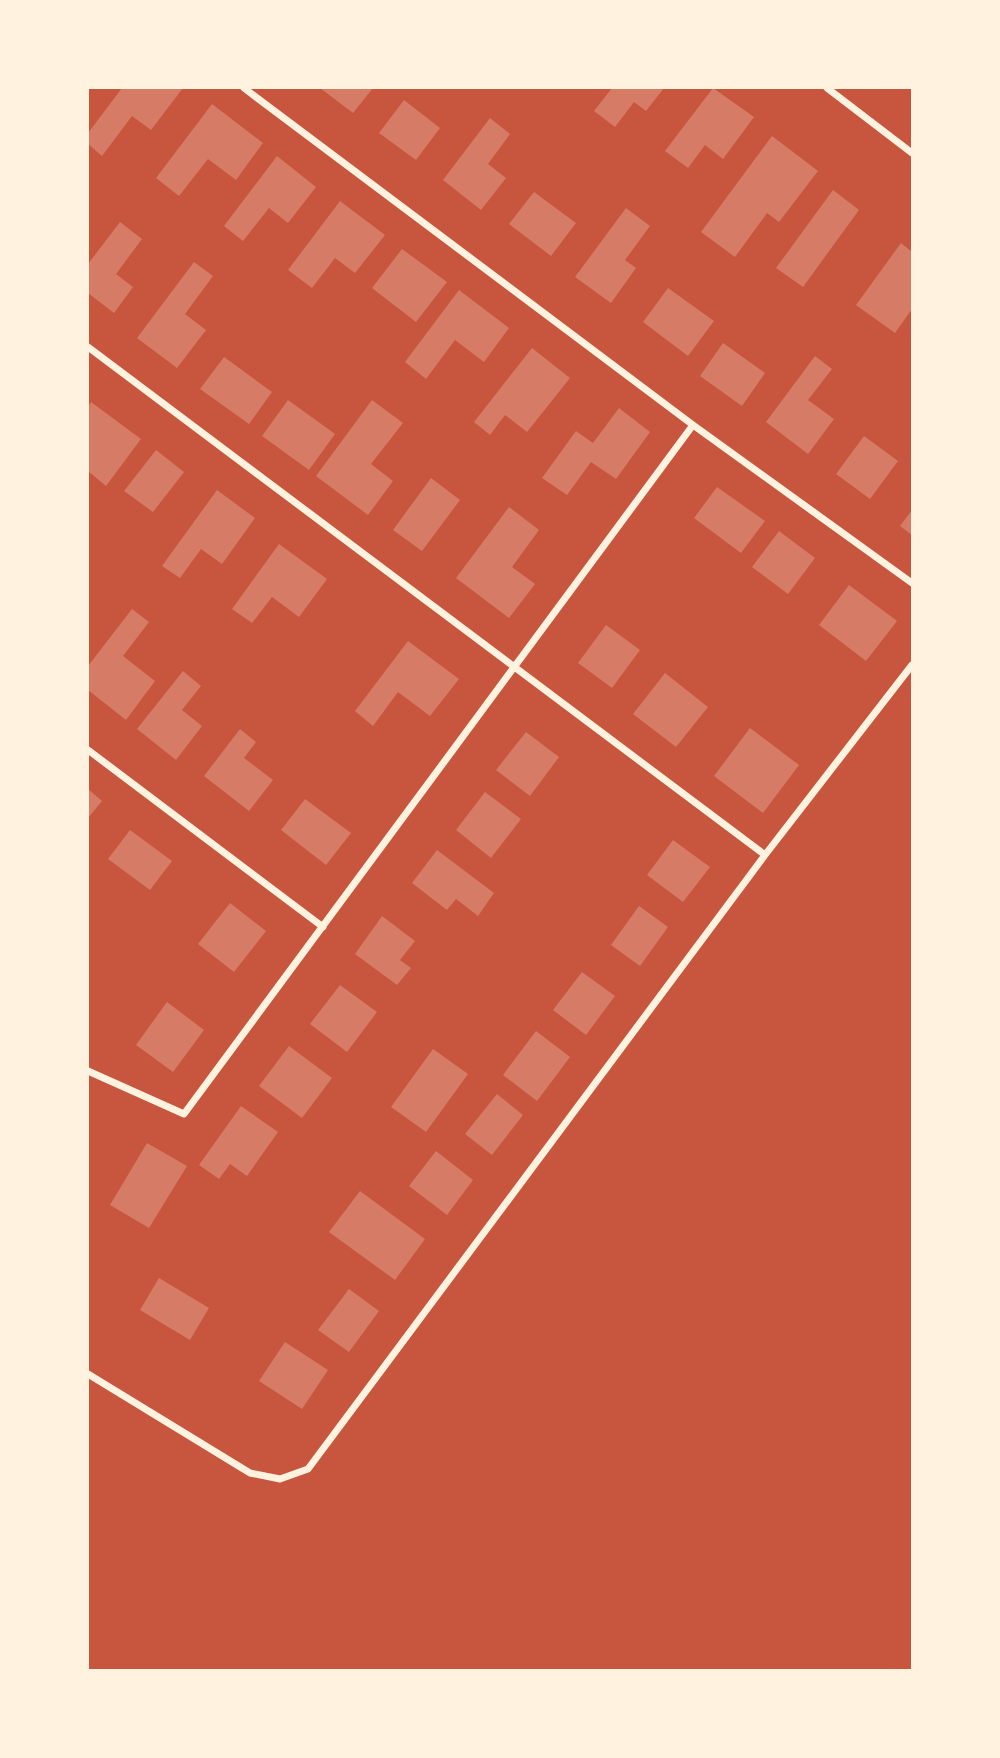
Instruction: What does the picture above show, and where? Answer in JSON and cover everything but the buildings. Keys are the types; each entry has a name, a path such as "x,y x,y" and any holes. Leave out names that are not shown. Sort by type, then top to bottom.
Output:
{"street":[{"path":"244,88 694,425 912,583"},
{"path":"829,88 912,153"},
{"path":"88,347 765,855"},
{"path":"88,1071 184,1114 694,425"},
{"path":"88,1374 250,1472 280,1479 308,1469 765,855 912,665"},
{"path":"88,750 323,927"}]}
